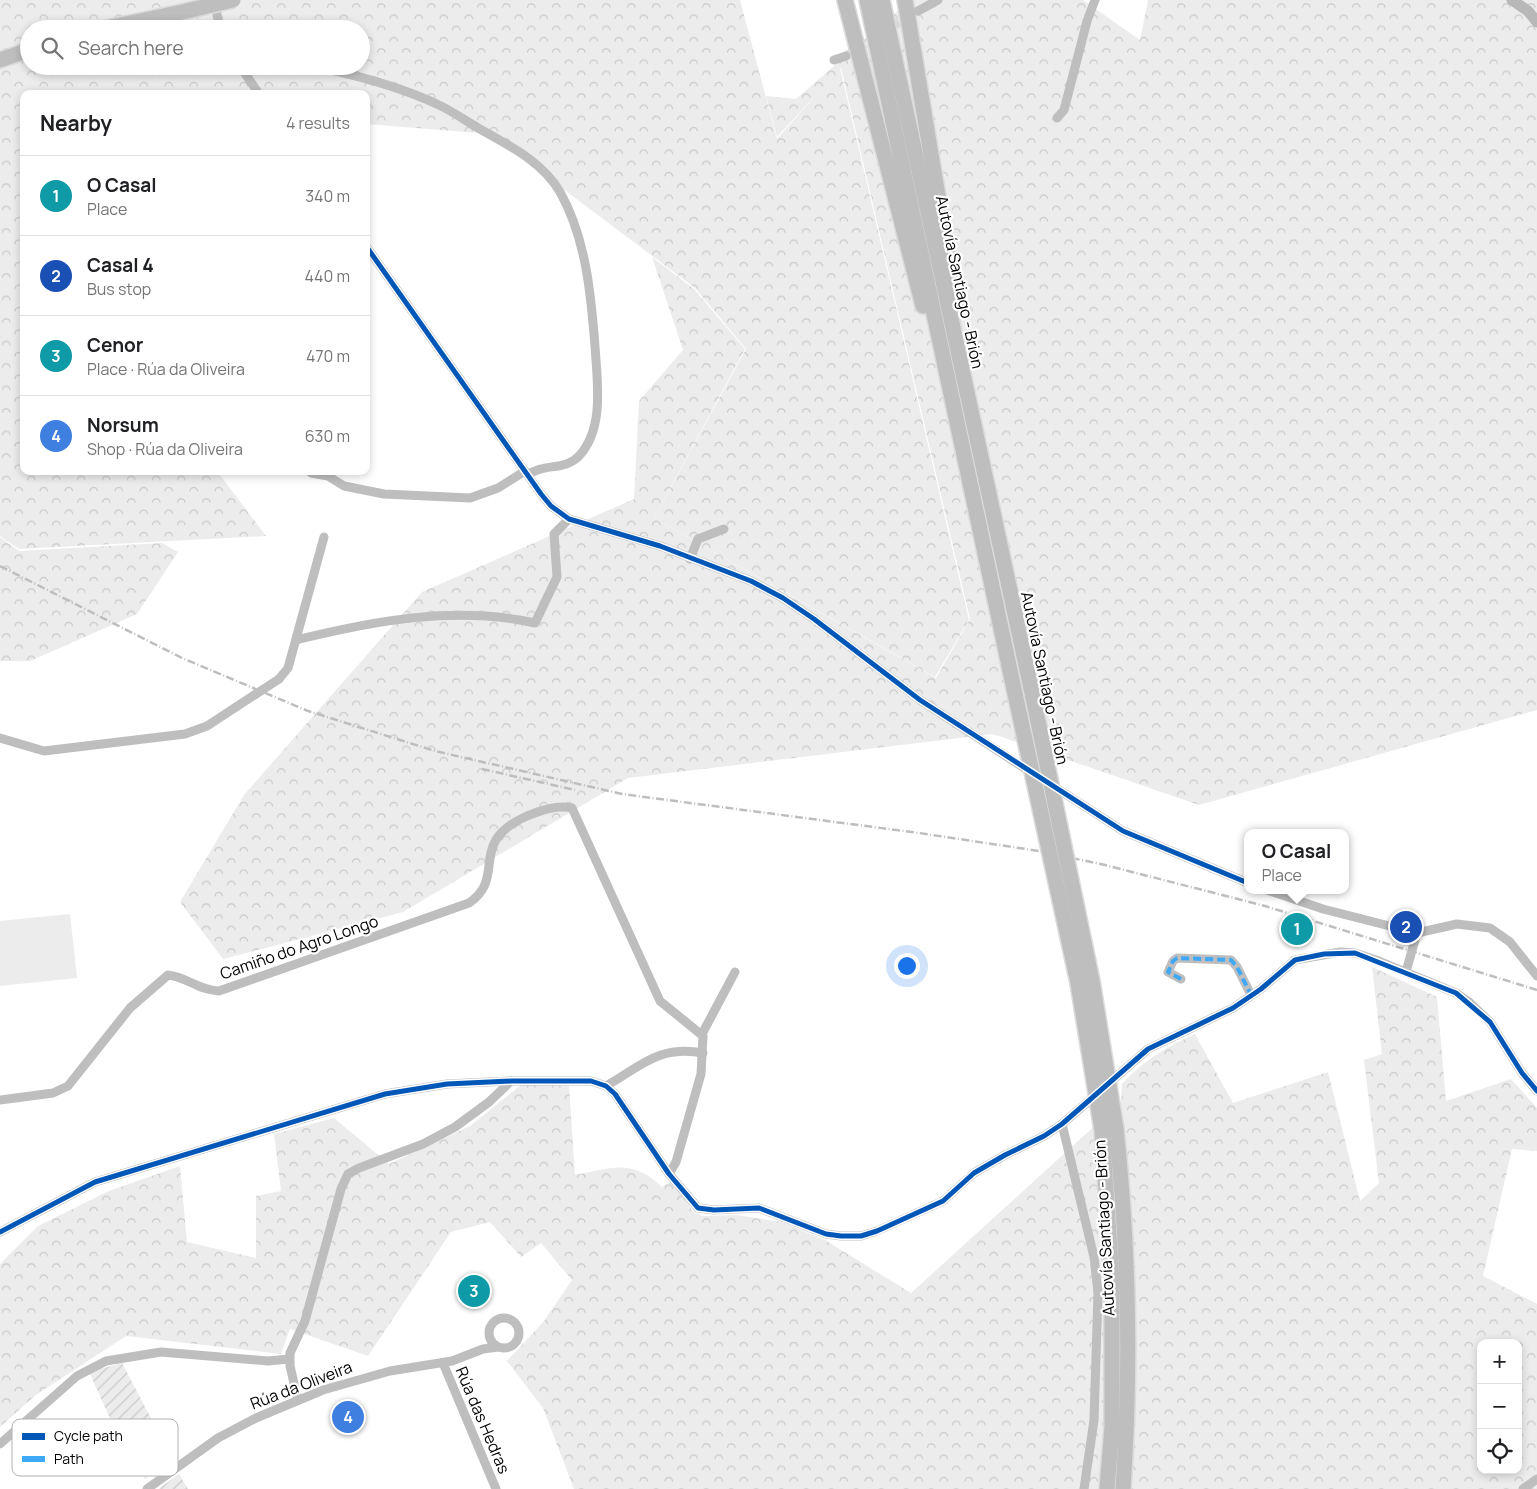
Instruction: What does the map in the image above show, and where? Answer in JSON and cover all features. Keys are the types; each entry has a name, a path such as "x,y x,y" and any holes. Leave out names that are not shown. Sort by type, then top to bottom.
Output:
{"highway":[{"path":"144,20 233,0"},
{"path":"845,0 943,384 954,401"},
{"name":"Autovía Santiago - Brión","path":"867,0 954,401 1124,1206 1128,1279 1127,1426 1123,1489"},
{"name":"Autovía Santiago - Brión","path":"882,0 1031,688 1092,981 1109,1130 1112,1427 1108,1489"},
{"path":"905,0 964,345 964,382"},
{"path":"0,60 20,53"}],"street":[{"path":"214,0 218,20"},
{"path":"918,11 938,0"},
{"path":"1057,118 1064,110 1087,21 1095,0"},
{"path":"1512,0 1528,11 1537,22"},
{"path":"834,60 846,56"},
{"path":"247,75 256,90"},
{"path":"322,475 328,476 344,486 384,494 470,498 498,488 526,473 569,464 579,456 590,442 595,428 596,370 592,313 586,269 573,223 560,192 544,171 516,149 442,107 409,92 348,75"},
{"path":"370,252 526,473 551,506 569,519 660,546 751,582 783,598 814,618 920,700 1122,831 1244,881"},
{"path":"296,640 330,632 440,614 504,616 535,624 557,577 554,534 569,519"},
{"path":"690,558 698,539 724,529"},
{"path":"0,738 44,751 186,734 207,726 279,679 288,668 324,537"},
{"name":"Camiño do Agro Longo","path":"0,1100 53,1093 68,1086 130,1008 168,975 177,976 205,990 219,991 469,903 485,887 493,844 503,829 544,810 558,807 572,808 660,1001 702,1034"},
{"path":"1279,894 1323,909 1417,933 1458,924 1490,928 1510,942 1537,976"},
{"path":"1407,970 1417,933"},
{"path":"0,1232 95,1182 385,1094 447,1084 511,1080 591,1081 606,1086 615,1094 669,1174 692,1204 705,1210 759,1208 826,1234 861,1236 877,1231 943,1201 982,1168 1044,1136 1062,1124 1148,1049 1233,1008 1295,960 1324,954 1355,953 1407,970 1456,993 1469,1002 1490,1022 1522,1073 1537,1090"},
{"path":"1181,979 1168,972 1173,961 1177,958 1225,958 1235,963 1251,995"},
{"path":"669,1174 676,1162 701,1074 702,1034 735,972"},
{"path":"606,1086 645,1060 663,1053 703,1053"},
{"path":"298,1400 289,1359 306,1321 341,1189 348,1174 423,1144 455,1127 489,1102 511,1080"},
{"path":"1062,1124 1094,1257 1098,1293 1094,1420 1084,1489"},
{"name":"Rúa da Oliveira","path":"178,1467 218,1438 323,1390 375,1374 443,1363 467,1357 483,1349 507,1348 516,1343 519,1333 516,1323 506,1318 496,1320 490,1328 489,1337 483,1349"},
{"path":"489,1337 498,1347"},
{"path":"28,1419 77,1376 106,1361 161,1352 277,1362 289,1359"},
{"name":"Rúa das Hedras","path":"443,1363 496,1489"},
{"path":"0,1444 12,1433"},
{"name":"Rúa da Oliveira","path":"147,1489 165,1476"},
{"path":"1523,1489 1537,1479"}],"green space":[{"path":"0,0 740,0 777,139 840,68 969,620 935,677 654,518 746,349 695,288 490,134 370,124 370,90 20,90 20,475 220,475 266,536 19,549 0,536"},
{"path":"910,0 1083,0 1140,40 1148,0 1537,0 1537,710 1199,805 993,734 628,778 403,912 223,959 180,902 244,795 422,592 634,499 639,401 683,350 652,257 694,289 745,349 654,518 936,678 970,619 841,68 777,137 766,96 796,99"},
{"path":"0,537 19,551 162,543 178,552 137,614 30,661 0,661"},
{"path":"70,914 77,978 0,986 0,921"},
{"path":"1372,967 1437,997 1446,1101 1511,1079 1537,1108 1537,1151 1512,1149 1483,1276 1537,1304 1537,1489 574,1489 543,1408 507,1361 544,1321 572,1280 541,1243 521,1257 490,1222 451,1232 368,1356 290,1329 281,1354 126,1336 36,1395 0,1427 0,1264 38,1226 109,1191 180,1166 187,1242 256,1258 256,1196 281,1191 274,1134 334,1118 389,1164 470,1126 522,1084 569,1086 575,1175 610,1168 621,1168 641,1172 662,1187 671,1181 693,1211 702,1216 737,1215 782,1222 825,1240 911,1293 1121,1102 1122,1084 1138,1068 1155,1055 1195,1034 1233,1103 1328,1072 1360,1201 1379,1183 1364,1060 1382,1054"},
{"path":"122,1363 152,1419 110,1419 89,1372"},
{"path":"178,1476 188,1489 159,1489"}],"tunnel":[{"path":"846,56 911,15"}],"railway":[{"path":"0,566 182,658 308,711 435,751 622,794 919,833 1039,851 1105,865 1265,906 1537,990"},
{"path":"482,769 575,790"}],"marked path":[{"path":"1181,979 1168,972 1173,961 1177,958 1231,960 1237,967 1251,995"}],"cycle path":[{"path":"370,252 541,494 551,506 569,519 660,546 751,581 783,598 814,619 920,700 1123,831 1244,881"},
{"path":"0,1232 95,1182 385,1094 447,1084 511,1081 591,1081 606,1086 615,1094 669,1174 698,1208 714,1210 759,1208 826,1234 861,1236 877,1231 943,1201 974,1173 1044,1136 1062,1124 1148,1049 1233,1008 1261,989 1295,960 1324,954 1355,953 1456,993 1490,1022 1522,1073 1537,1091"}],"place":[{"name":"Casal 4","path":"1406,927"},
{"name":"O Casal","path":"1297,929"},
{"name":"Cenor","path":"474,1291"},
{"name":"Norsum","path":"348,1417"}]}
